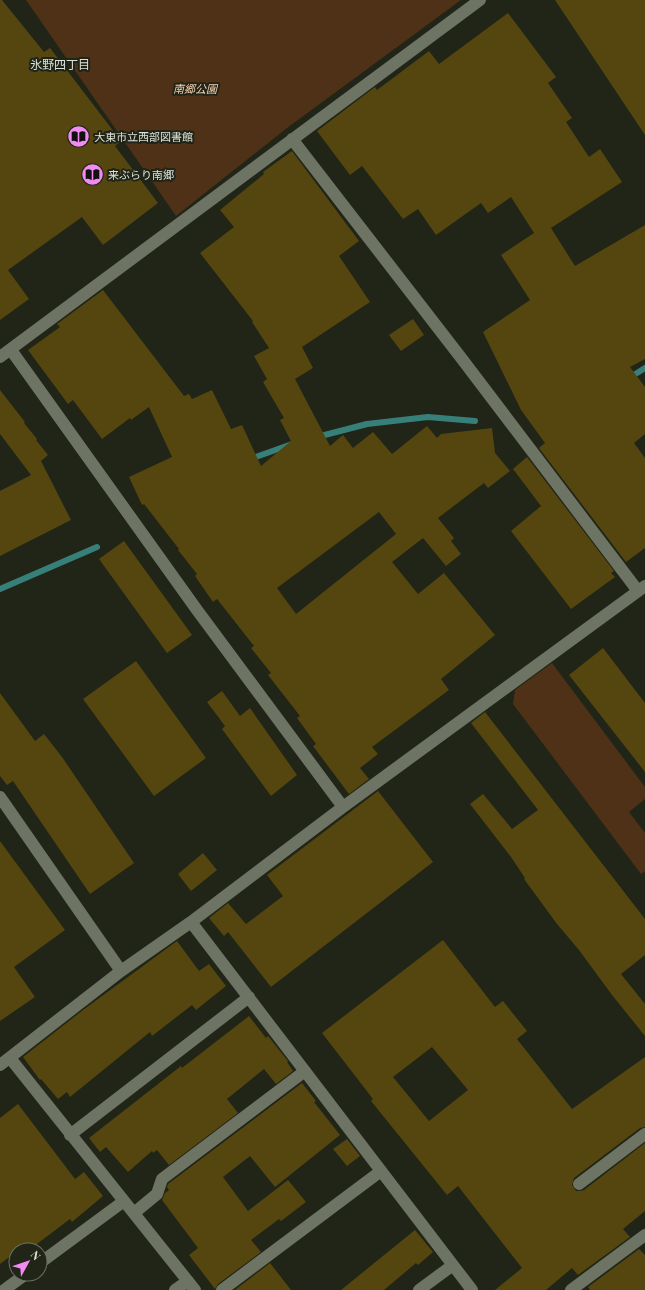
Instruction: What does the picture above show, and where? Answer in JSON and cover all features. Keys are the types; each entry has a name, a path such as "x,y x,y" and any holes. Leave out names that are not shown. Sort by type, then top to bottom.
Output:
{"street":[{"path":"0,357 480,0"},
{"path":"175,1290 192,1286 70,1134 5,1062 121,971 191,922 342,807 642,589 292,139"},
{"path":"11,350 342,807"},
{"path":"0,796 121,971"},
{"path":"191,922 472,1290"},
{"path":"70,1134 249,997"},
{"path":"134,1213 157,1194 162,1179 305,1071"},
{"path":"579,1184 645,1134"},
{"path":"222,1290 381,1171"},
{"path":"48,1258 124,1201"},
{"path":"571,1290 643,1240"},
{"path":"419,1290 453,1265"},
{"path":"4,1290 15,1282"}],"green space":[{"name":"南郷公園","path":"26,0 461,0 287,128 176,216"},
{"path":"552,663 645,787 645,799 629,812 645,833 645,871 641,874 513,704 515,690"}],"building":[{"path":"0,0 2,0 44,52 50,48 121,141 115,146 158,203 103,245 82,217 8,270 29,299 0,320"},
{"path":"555,0 645,0 645,135"},
{"path":"508,13 556,77 548,83 572,118 566,122 589,157 600,149 622,182 551,228 575,266 645,225 645,359 630,367 645,387 645,434 634,443 645,458 645,548 626,562 539,448 545,443 521,410 483,332 530,300 501,255 534,233 511,197 488,213 481,203 436,235 418,209 403,219 362,166 350,175 317,131 375,87 377,90 429,51 439,64"},
{"path":"292,151 359,241 339,256 370,302 302,347 313,368 295,379 330,446 343,435 353,448 373,432 392,454 427,426 437,438 441,434 492,428 495,453 510,471 488,488 484,483 438,518 454,538 451,541 461,554 446,566 423,538 392,562 418,594 444,573 495,635 441,679 449,690 372,747 378,754 360,768 369,779 349,794 313,746 316,744 297,718 300,716 268,675 271,673 251,648 254,646 217,599 213,602 195,576 197,574 178,550 179,549 144,504 142,505 129,477 172,457 149,407 131,420 130,418 102,439 73,400 68,404 28,350 60,327 57,324 103,290 184,396 189,394 192,399 212,390 231,429 242,425 261,466 291,441 280,420 284,418 263,382 267,379 254,356 269,348 252,322 253,321 200,253 234,227 220,210 264,174 263,172","holes":["379,512 396,534 296,614 277,588"]},
{"path":"413,319 424,335 401,351 389,335"},
{"path":"0,390 48,455 41,461 71,520 0,556 0,491 31,475 0,434"},
{"path":"527,457 614,571 611,573 615,577 571,609 511,531 541,506 513,469"},
{"path":"124,541 192,635 167,653 99,559"},
{"path":"603,648 645,703 645,772 569,675"},
{"path":"136,661 206,758 154,796 83,699"},
{"path":"222,691 240,716 250,708 297,775 271,796 222,729 225,726 207,702"},
{"path":"0,693 35,741 44,734 62,757 134,863 90,894 13,781 7,785 0,776"},
{"path":"485,712 645,919 645,955 621,974 645,1004 645,1036 612,995 579,950 557,924 524,879 525,878 511,857 470,804 483,794 512,829 538,810 471,723"},
{"path":"378,791 433,862 271,987 228,932 224,936 209,918 228,903 246,924 283,896 267,875"},
{"path":"0,841 65,930 14,967 35,997 0,1021"},
{"path":"203,853 217,870 191,891 178,874"},
{"path":"443,940 495,1007 503,1001 527,1031 517,1039 572,1109 645,1057 645,1127 640,1128 574,1178 572,1185 576,1191 584,1190 645,1143 645,1211 623,1229 630,1237 578,1275 572,1268 546,1290 495,1290 522,1268 458,1186 447,1195 371,1101 373,1099 322,1033","holes":["432,1047 468,1090 429,1121 393,1077"]},
{"path":"177,941 199,971 209,964 226,986 196,1010 192,1005 152,1036 150,1032 70,1097 67,1092 58,1099 41,1079 40,1080 23,1057 83,1010"},
{"path":"249,1016 266,1038 268,1036 288,1061 287,1062 293,1071 276,1084 264,1069 227,1099 238,1113 169,1165 157,1150 153,1153 152,1151 128,1172 106,1147 100,1152 89,1138 181,1066 182,1068"},
{"path":"302,1083 316,1101 314,1102 340,1135 275,1187 250,1156 223,1177 248,1211 288,1180 306,1202 281,1221 279,1219 251,1240 261,1252 218,1284 215,1289 189,1255 198,1248 162,1200 165,1193 169,1190 167,1187 168,1184"},
{"path":"18,1104 75,1179 84,1172 103,1196 72,1222 70,1219 40,1242 8,1242 8,1258 0,1264 0,1118"},
{"path":"347,1139 360,1156 347,1166 333,1149"},
{"path":"415,1230 433,1252 418,1265 416,1263 384,1290 341,1290"},
{"path":"639,1249 645,1255 645,1290 590,1290 588,1287"},
{"path":"270,1263 291,1290 235,1290"}],"waterway":[{"path":"629,378 645,368"},
{"path":"317,437 367,424 428,417 475,421"},
{"path":"250,459 292,444"},
{"path":"0,589 97,547"}],"place":[{"name":"大東市立西部図書館","path":"79,136"},
{"name":"来ぶらり南郷","path":"93,174"}],"district":[{"name":"氷野四丁目","path":"60,64"}]}
